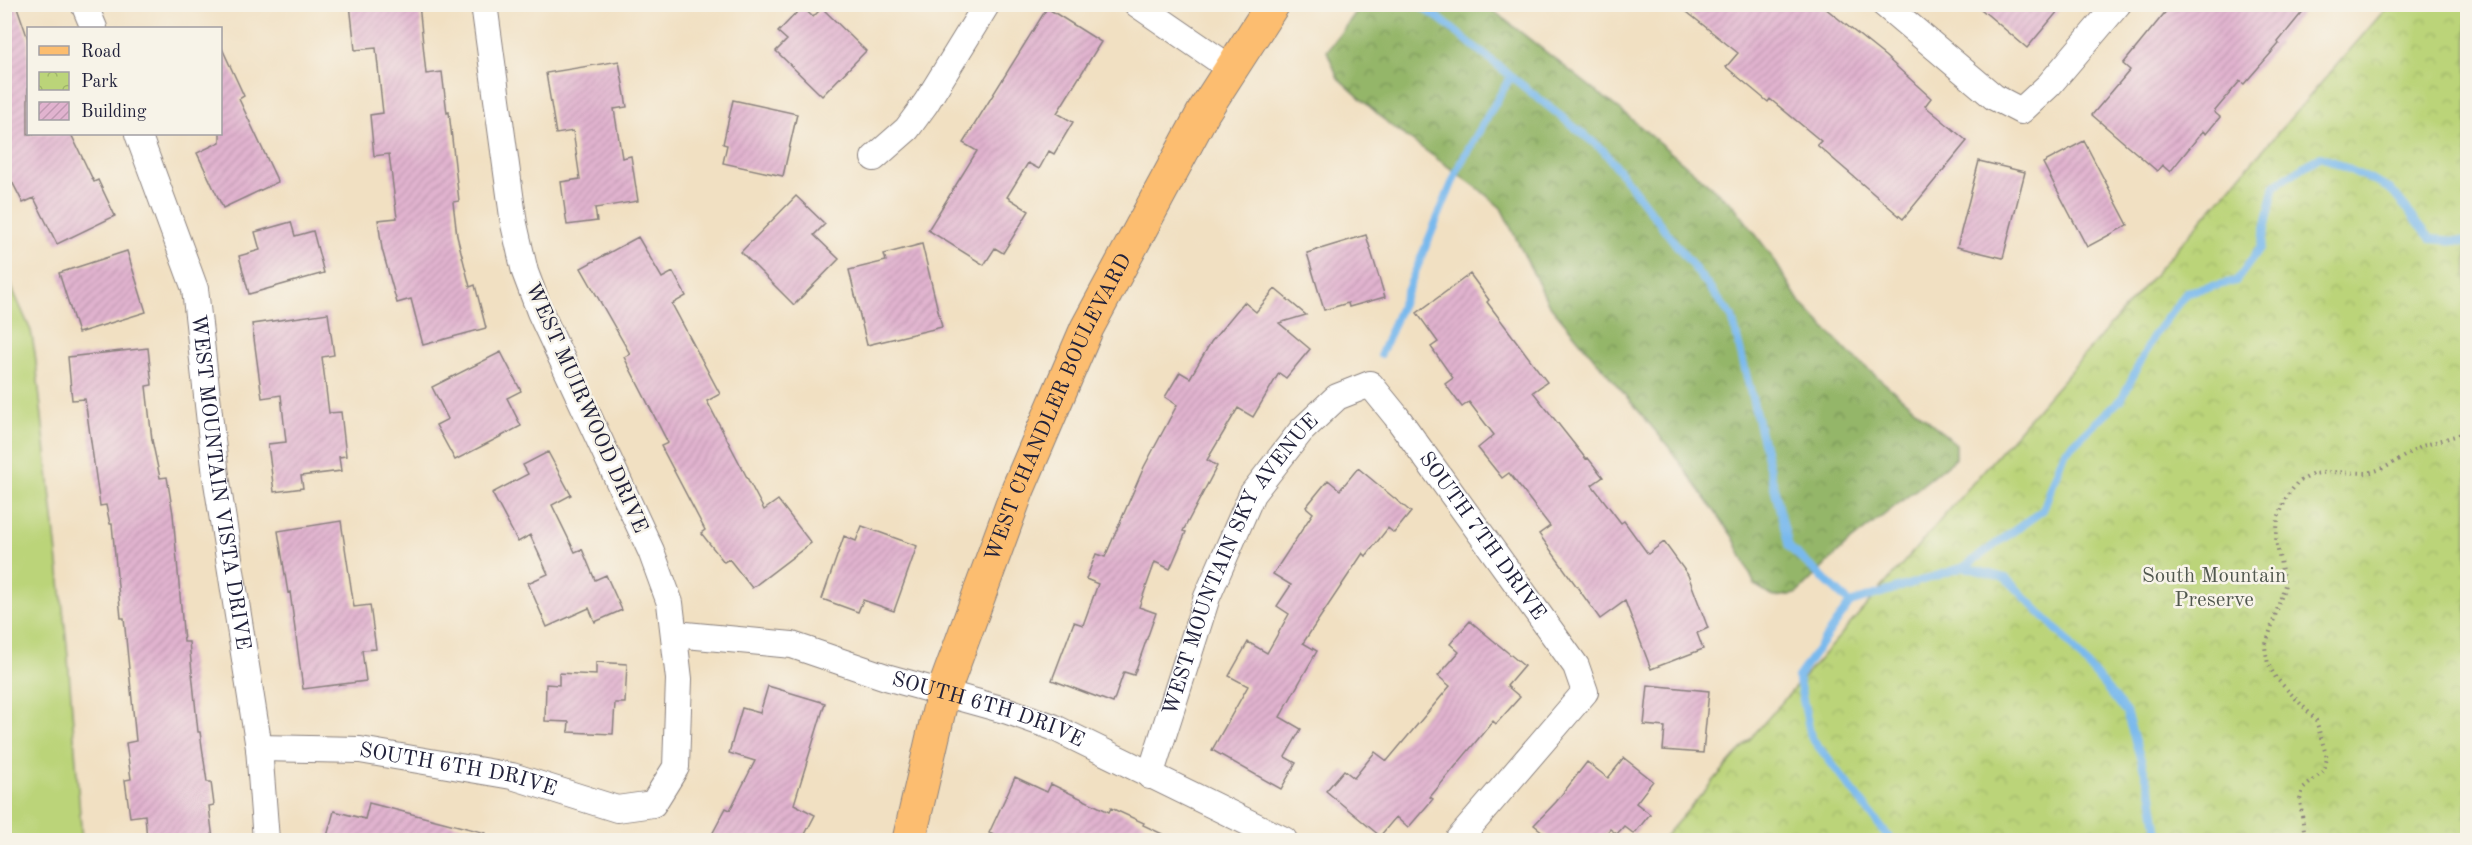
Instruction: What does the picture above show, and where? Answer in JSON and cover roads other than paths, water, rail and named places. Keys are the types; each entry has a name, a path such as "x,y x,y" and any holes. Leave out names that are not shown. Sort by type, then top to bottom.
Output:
{"main road":[{"name":"WEST CHANDLER BOULEVARD","path":"909,840 943,693 1018,489 1088,328 1204,111 1273,4"}],"street":[{"path":"84,4 94,27"},
{"name":"WEST MUIRWOOD DRIVE","path":"484,4 514,224 525,272 540,312 651,551 670,603 679,679 676,767 652,804"},
{"path":"874,158 907,129 920,112 987,4"},
{"path":"1137,4 1230,68"},
{"path":"1884,4 1994,97 2021,111 2049,86 2118,4"},
{"name":"WEST MOUNTAIN VISTA DRIVE","path":"138,135 195,289 216,476 259,748 266,840"},
{"name":"SOUTH 7TH DRIVE","path":"1370,384 1396,416 1576,666 1586,692 1458,840"},
{"name":"WEST MOUNTAIN SKY AVENUE","path":"1150,776 1207,597 1252,494 1301,431 1337,397 1370,384"},
{"name":"SOUTH 6TH DRIVE","path":"675,634 792,645 886,677 1008,711 1053,727 1284,840"},
{"name":"SOUTH 6TH DRIVE","path":"259,748 360,750 512,776 617,809 652,804"}],"waterway":[{"path":"1418,4 1440,19 1604,151 1732,317 1789,547 1850,603 1798,677 1811,737 1891,840"},
{"path":"1381,354 1460,164 1511,76"},
{"path":"1964,567 2043,510 2064,453 2122,398 2154,335 2187,292 2236,281 2261,247 2275,185 2321,156 2390,189 2431,239 2468,242"},
{"path":"1850,603 1964,567 2006,578 2064,637 2126,712 2152,795 2159,840"}],"park label":[{"name":"South Mountain Preserve","path":"2214,588"}]}
